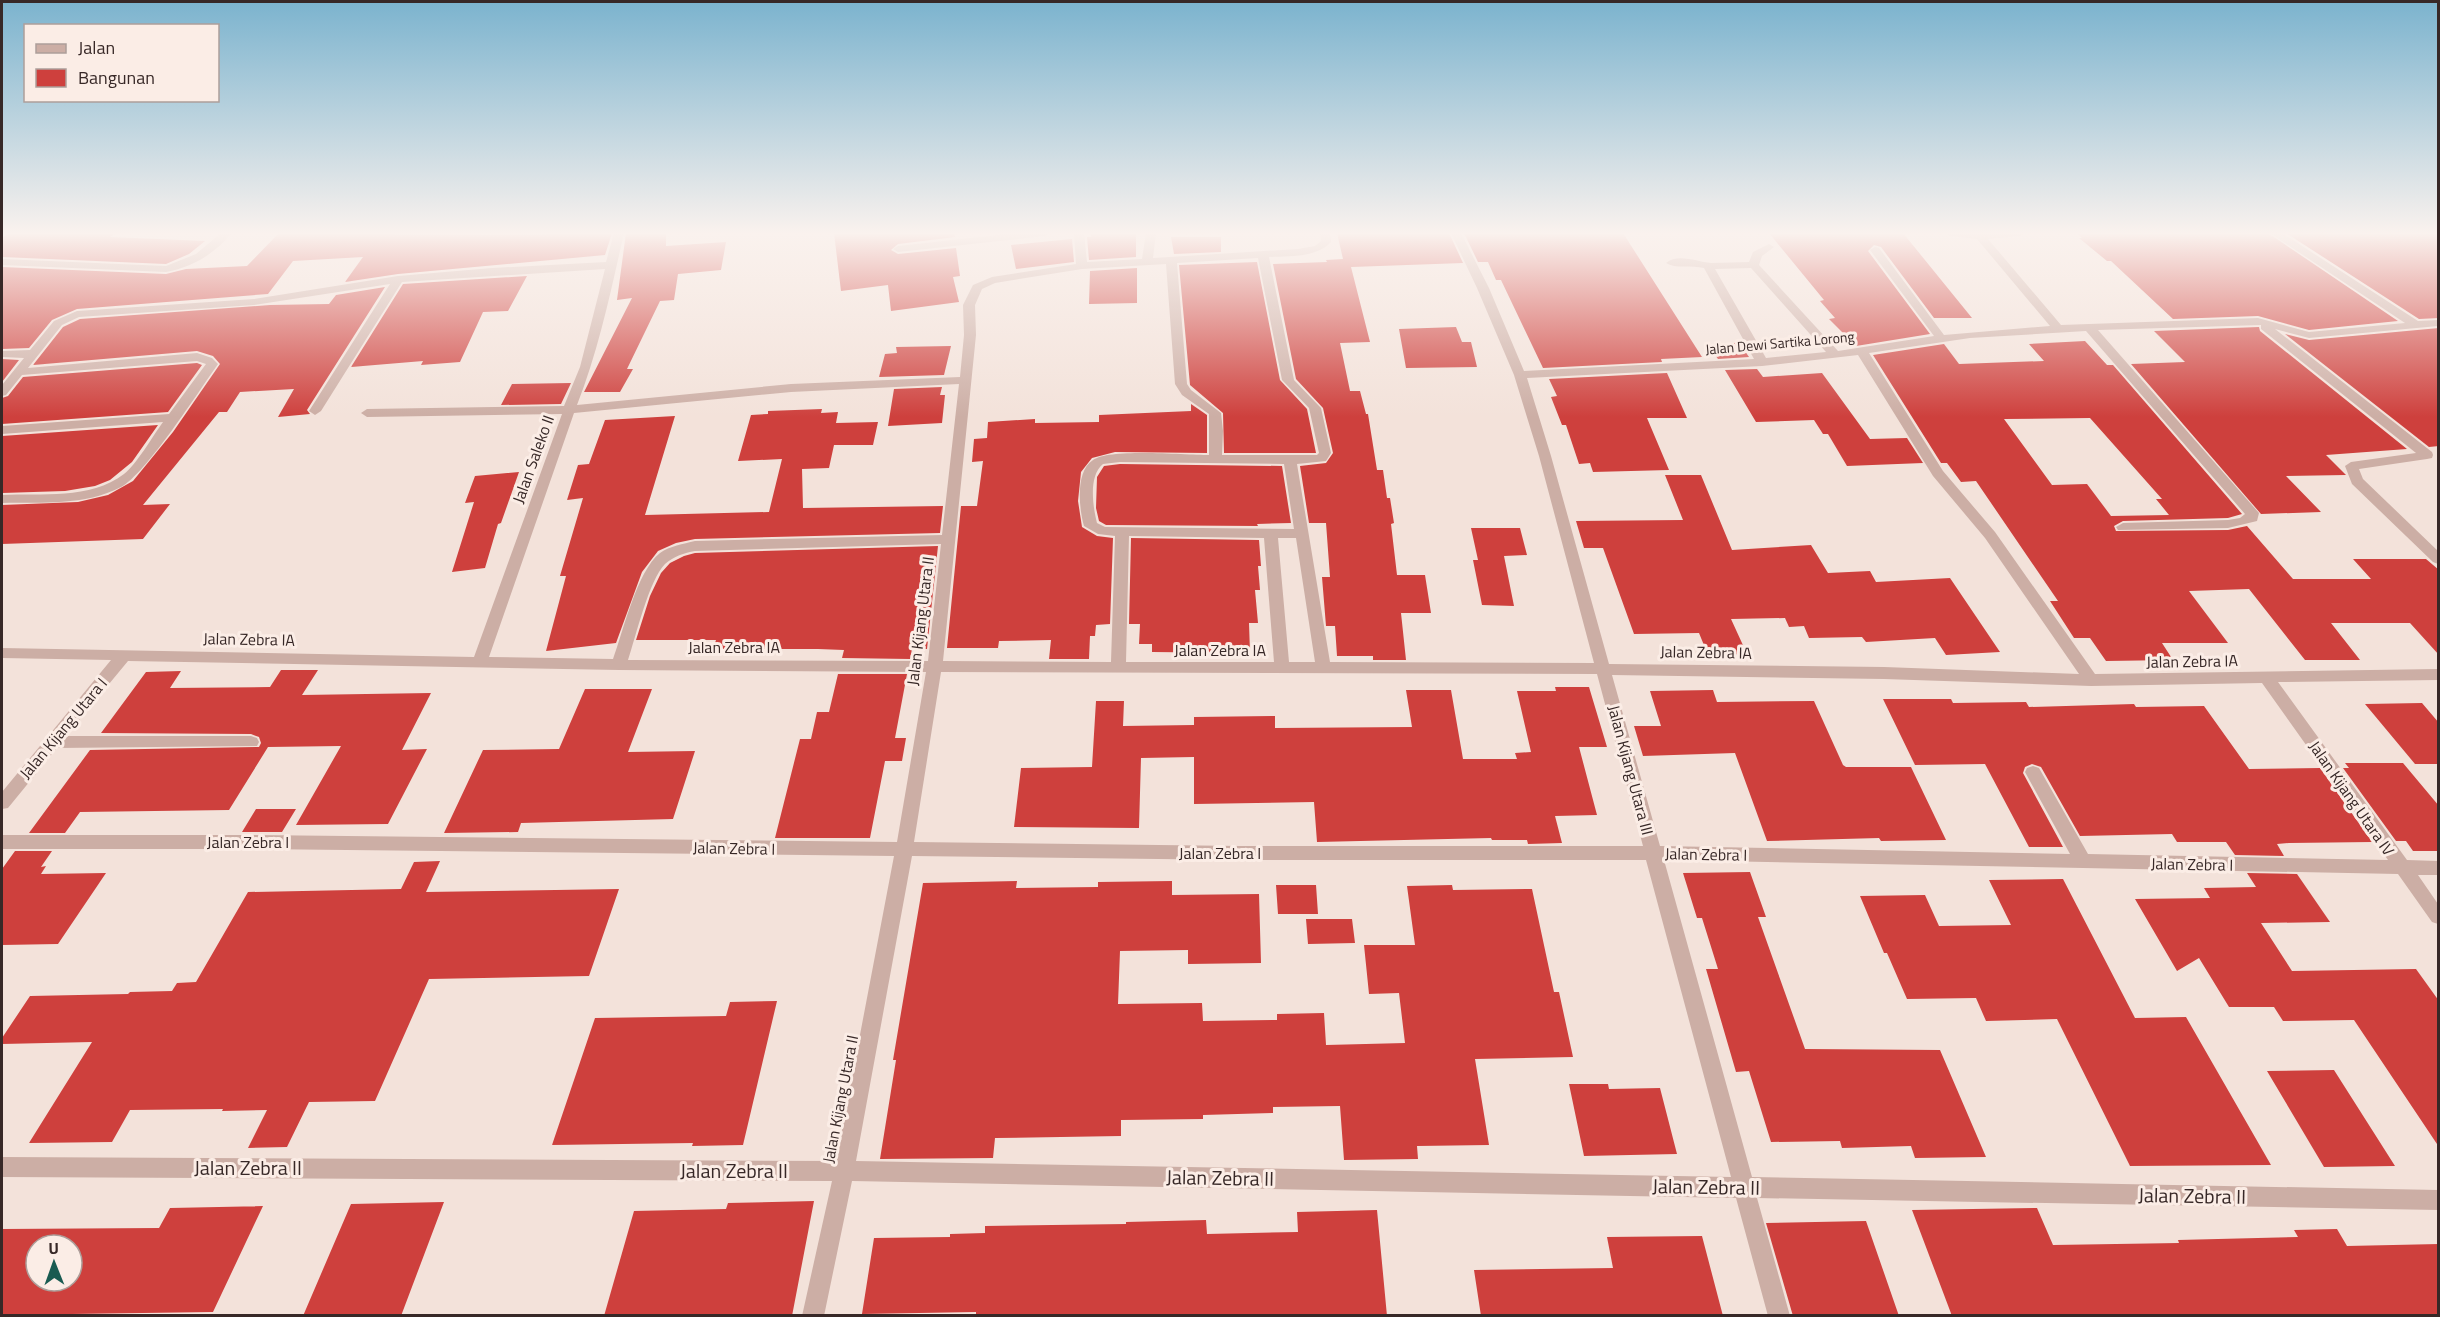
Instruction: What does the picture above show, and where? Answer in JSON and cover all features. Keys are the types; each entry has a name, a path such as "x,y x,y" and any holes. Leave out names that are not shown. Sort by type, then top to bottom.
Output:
{"street":[{"path":"2,393 58,323 77,314 254,303 305,294"},
{"path":"315,411 388,294"},
{"name":"Jalan Saleko II","path":"480,662 568,410 586,367 605,294"},
{"name":"Jalan Kijang Utara II","path":"813,1316 844,1171 904,850 934,664 970,334 969,305 974,294"},
{"path":"1173,294 1181,384 1186,392 1215,413 1217,431 1215,460"},
{"path":"1271,294 1288,380 1293,389 1312,402 1317,411 1325,453 1316,459 1119,458 1098,462 1092,466 1088,481 1088,519 1091,526 1103,531 1303,534"},
{"name":"Jalan Kijang Utara III","path":"1486,294 1520,375 1545,456 1779,1316"},
{"path":"1724,294 1762,362"},
{"path":"1780,294 1834,355"},
{"path":"1908,294 1941,338"},
{"path":"2029,294 2058,329"},
{"path":"2369,294 2416,325"},
{"path":"2258,321 2433,455"},
{"name":"Jalan Dewi Sartika Lorong","path":"1520,375 1762,362 1834,355 1941,338 2089,327 2258,321 2309,335 2439,323"},
{"path":"2089,327 2252,513 2252,518 2228,524 2123,527"},
{"path":"1862,351 1938,473 1990,535 2091,680"},
{"path":"2,354 33,354"},
{"path":"2,499 94,494 111,489 130,476 212,364 208,360 196,357 20,372"},
{"path":"367,413 568,410 791,388 964,380"},
{"path":"2,430 171,418"},
{"path":"2433,455 2350,466 2357,481 2439,559"},
{"path":"1290,460 1324,669"},
{"path":"1118,668 1122,532"},
{"path":"1271,534 1282,668"},
{"path":"619,665 650,573 658,561 672,550 695,546 948,539"},
{"name":"Jalan Zebra IA","path":"2,653 619,665 934,664 1118,668 1604,669 1872,673 2091,680 2439,674"},
{"name":"Jalan Kijang Utara I","path":"2,803 125,654"},
{"name":"Jalan Kijang Utara IV","path":"2267,678 2402,868 2439,916"},
{"path":"52,741 251,742"},
{"path":"2033,772 2083,861"},
{"name":"Jalan Zebra I","path":"2,842 247,842 1240,854 1653,853 2439,868"},
{"name":"Jalan Zebra II","path":"2,1167 844,1171 2439,1200"}],"building":[{"path":"2,294 262,294 77,309 52,320 29,348 2,349"},
{"path":"380,294 307,410 310,414 278,417 294,389 240,392 227,412 219,412 143,505 170,504 143,539 2,544 2,505 78,502 108,495 133,481 173,432 220,364 213,356 197,351 33,365 63,327 80,319 270,305 329,304 336,295"},
{"path":"396,294 517,294 508,311 483,312 460,362 421,365 423,361 351,367"},
{"path":"618,294 675,294 674,300 660,301 627,369 633,369 620,392 584,392 632,298 617,300"},
{"path":"889,294 957,294 959,302 891,311"},
{"path":"1089,294 1137,294 1137,303 1089,304"},
{"path":"1182,294 1263,294 1280,380 1307,409 1316,453 1224,453 1223,413 1190,385"},
{"path":"1279,294 1358,294 1370,342 1340,343 1350,391 1360,391 1366,414 1368,414 1377,470 1383,470 1394,523 1391,524 1397,575 1425,575 1431,613 1401,613 1406,660 1373,660 1373,656 1337,656 1335,626 1326,626 1322,577 1330,577 1326,523 1309,523 1300,466 1326,463 1333,453 1323,408 1296,379"},
{"path":"1508,294 1662,294 1702,357 1661,359 1662,362 1543,368"},
{"path":"1819,294 1900,294 1930,334 1856,346 1829,319 1835,318 1820,301 1824,300"},
{"path":"1916,294 1953,294 1972,318 1934,318"},
{"path":"2147,294 2359,294 2398,321 2309,330 2258,316 2173,319"},
{"path":"2381,294 2439,294 2439,318 2419,319"},
{"path":"1456,327 1462,342 1471,342 1477,367 1406,368 1399,329"},
{"path":"2259,327 2260,331 2407,449 2326,455 2346,475 2286,476 2321,512 2261,514 2131,364 2185,362 2154,331"},
{"path":"2439,328 2439,446 2429,447 2285,334 2309,340"},
{"path":"1738,341 1749,357 1718,359 1715,355"},
{"path":"2085,341 2107,365 2113,365 2242,514 2228,518 2123,521 2114,526 2116,531 2228,530 2247,526 2293,579 2371,579 2353,559 2426,559 2439,570 2439,655 2410,623 2331,623 2360,660 2305,660 2249,589 2189,591 2228,643 2162,643 2173,660 2106,661 2090,638 2074,638 2050,601 2058,601 1976,481 1961,482 1947,463 1941,463 1873,355 1944,344 1959,364 2044,361 2029,344","holes":["2090,418 2162,499 2156,499 2169,515 2111,516 2087,484 2052,485 2004,419"]},
{"path":"951,346 944,375 879,377 885,354 897,353 896,347"},
{"path":"2,359 19,360 2,382"},
{"path":"197,363 202,365 168,412 2,424 2,398 8,396 23,377"},
{"path":"1757,369 1763,377 1822,373 1870,439 1907,438 1923,463 1847,466 1828,434 1823,434 1814,420 1756,422 1725,370"},
{"path":"1667,373 1687,418 1647,418 1669,470 1593,472 1590,463 1579,464 1566,425 1562,425 1551,397 1557,396 1549,379"},
{"path":"571,383 561,404 501,405 512,384"},
{"path":"942,387 940,395 945,395 942,423 888,426 894,389"},
{"path":"1191,404 1207,415 1207,453 1115,452 1092,458 1081,472 1078,501 1082,527 1097,536 1113,538 1110,624 1096,625 1095,636 1090,636 1089,659 1049,659 1051,640 999,641 998,648 947,648 961,506 977,506 983,461 972,462 974,439 987,438 988,422 1035,419 1035,423 1099,422 1099,415 1191,411"},
{"path":"822,409 821,413 838,412 836,423 878,422 873,445 834,445 829,468 802,469 803,508 943,506 940,533 695,539 676,543 658,551 642,572 616,643 546,651 566,576 560,576 583,498 567,500 578,465 589,464 605,420 675,416 645,515 769,512 782,459 738,461 751,415 768,414 768,411"},
{"path":"158,425 132,462 110,480 95,486 65,491 2,493 2,436"},
{"path":"1120,464 1282,466 1291,523 1257,524 1258,526 1106,525 1099,521 1096,508 1097,477 1104,466"},
{"path":"519,472 501,523 498,524 485,568 452,572 474,502 465,503 475,476"},
{"path":"1665,475 1701,475 1732,550 1811,545 1828,573 1870,571 1876,582 1950,578 2000,652 1946,655 1935,638 1866,642 1862,637 1809,638 1804,626 1789,627 1785,618 1731,619 1747,654 1708,655 1699,633 1634,634 1603,548 1584,548 1576,521 1683,520"},
{"path":"1471,528 1520,528 1527,555 1504,556 1514,606 1482,605 1473,560 1478,560"},
{"path":"1131,538 1259,540 1260,590 1255,590 1258,623 1249,623 1250,653 1152,652 1152,644 1139,644 1140,624 1129,624"},
{"path":"938,546 927,649 912,649 910,659 842,658 844,650 713,649 716,640 636,640 650,596 661,573 670,563 684,556 695,553"},
{"path":"281,670 318,670 302,695 431,693 402,750 427,749 388,824 296,825 341,746 268,747 229,810 80,812 65,833 29,833 90,750 259,747 261,743 259,737 251,734 101,733 146,672 181,671 170,688 270,687"},
{"path":"838,674 907,674 895,738 906,738 902,761 885,761 870,838 775,838 800,739 811,739 817,712 829,712"},
{"path":"1555,687 1589,687 1607,747 1579,747 1597,815 1555,816 1562,843 1528,844 1527,840 1492,840 1491,838 1317,842 1314,802 1194,804 1194,757 1141,758 1139,828 1014,827 1021,768 1092,767 1096,701 1124,701 1123,726 1194,725 1194,717 1275,716 1275,728 1412,727 1406,690 1451,690 1463,759 1517,759 1515,753 1531,752 1517,691 1556,691"},
{"path":"585,689 652,689 628,752 695,751 673,819 521,823 518,832 444,833 483,750 559,749"},
{"path":"1713,690 1717,702 1814,701 1843,765 1846,767 1911,767 1946,840 1881,841 1879,838 1767,841 1735,753 1643,756 1634,726 1661,726 1650,691"},
{"path":"1883,699 1951,699 1953,703 2026,702 2029,707 2134,704 2136,707 2204,706 2249,769 2320,768 2372,842 2277,844 2284,856 2235,855 2226,842 2177,842 2172,834 2080,836 2041,767 2032,764 2025,767 2023,773 2063,847 2029,847 1985,764 1915,765"},
{"path":"2422,703 2439,723 2439,764 2415,764 2365,704"},
{"path":"2345,763 2403,763 2439,806 2439,851 2413,851 2406,841 2396,841 2343,768 2349,768"},
{"path":"256,809 296,809 282,832 242,832"},
{"path":"15,851 52,851 41,867 46,866 41,874 106,873 58,944 2,945 2,869"},
{"path":"440,861 426,892 619,889 589,976 429,979 375,1101 309,1102 287,1147 248,1148 267,1110 222,1111 223,1109 130,1110 112,1142 29,1143 92,1042 2,1044 2,1038 30,996 172,991 177,983 196,982 248,892 401,889 414,862"},
{"path":"1750,872 1766,917 1758,917 1805,1049 1940,1050 1986,1157 1915,1158 1911,1146 1842,1148 1840,1141 1771,1142 1749,1071 1736,1072 1706,969 1718,969 1702,918 1697,918 1683,873"},
{"path":"2247,873 2297,874 2330,922 2261,923 2292,971 2416,969 2439,1001 2439,1147 2354,1020 2283,1021 2274,1007 2229,1007 2199,958 2177,971 2135,899 2210,898 2204,888 2256,887"},
{"path":"2063,879 2135,1018 2186,1017 2271,1165 2130,1166 2057,1019 1986,1021 1976,998 1907,999 1887,953 1884,953 1860,896 1925,895 1939,926 2011,925 1989,880"},
{"path":"1017,881 1016,888 1098,887 1098,882 1172,881 1172,895 1259,894 1261,963 1188,964 1188,950 1120,951 1118,1004 1202,1003 1203,1021 1277,1020 1277,1014 1324,1013 1326,1045 1405,1043 1399,993 1369,994 1364,945 1415,945 1407,886 1452,885 1453,890 1532,889 1554,992 1559,992 1573,1057 1475,1059 1489,1145 1417,1146 1418,1159 1344,1160 1340,1106 1273,1107 1273,1113 1203,1115 1203,1119 1121,1120 1121,1136 995,1138 993,1158 880,1159 896,1060 893,1060 923,883"},
{"path":"1276,885 1316,885 1318,914 1278,914"},
{"path":"1306,919 1352,919 1355,943 1308,944"},
{"path":"777,1001 743,1145 692,1146 693,1143 552,1145 595,1018 726,1016 730,1002"},
{"path":"2334,1070 2395,1166 2324,1167 2267,1071"},
{"path":"1569,1084 1608,1084 1609,1089 1660,1088 1677,1154 1584,1156"},
{"path":"814,1201 792,1316 604,1316 634,1211 726,1209 728,1203"},
{"path":"444,1202 401,1316 303,1316 351,1204"},
{"path":"263,1206 213,1312 2,1315 2,1229 159,1228 170,1208"},
{"path":"2037,1208 2053,1245 2179,1243 2178,1240 2298,1237 2294,1230 2337,1229 2347,1246 2439,1244 2439,1316 1952,1316 1912,1210"},
{"path":"1377,1210 1387,1316 1028,1316 1028,1314 976,1315 976,1312 862,1314 874,1238 950,1237 950,1234 985,1233 985,1226 1126,1224 1126,1222 1206,1220 1207,1234 1298,1232 1297,1212"},
{"path":"1866,1221 1899,1316 1793,1316 1766,1223"},
{"path":"1702,1236 1723,1316 1481,1316 1474,1270 1613,1268 1607,1237"}]}
